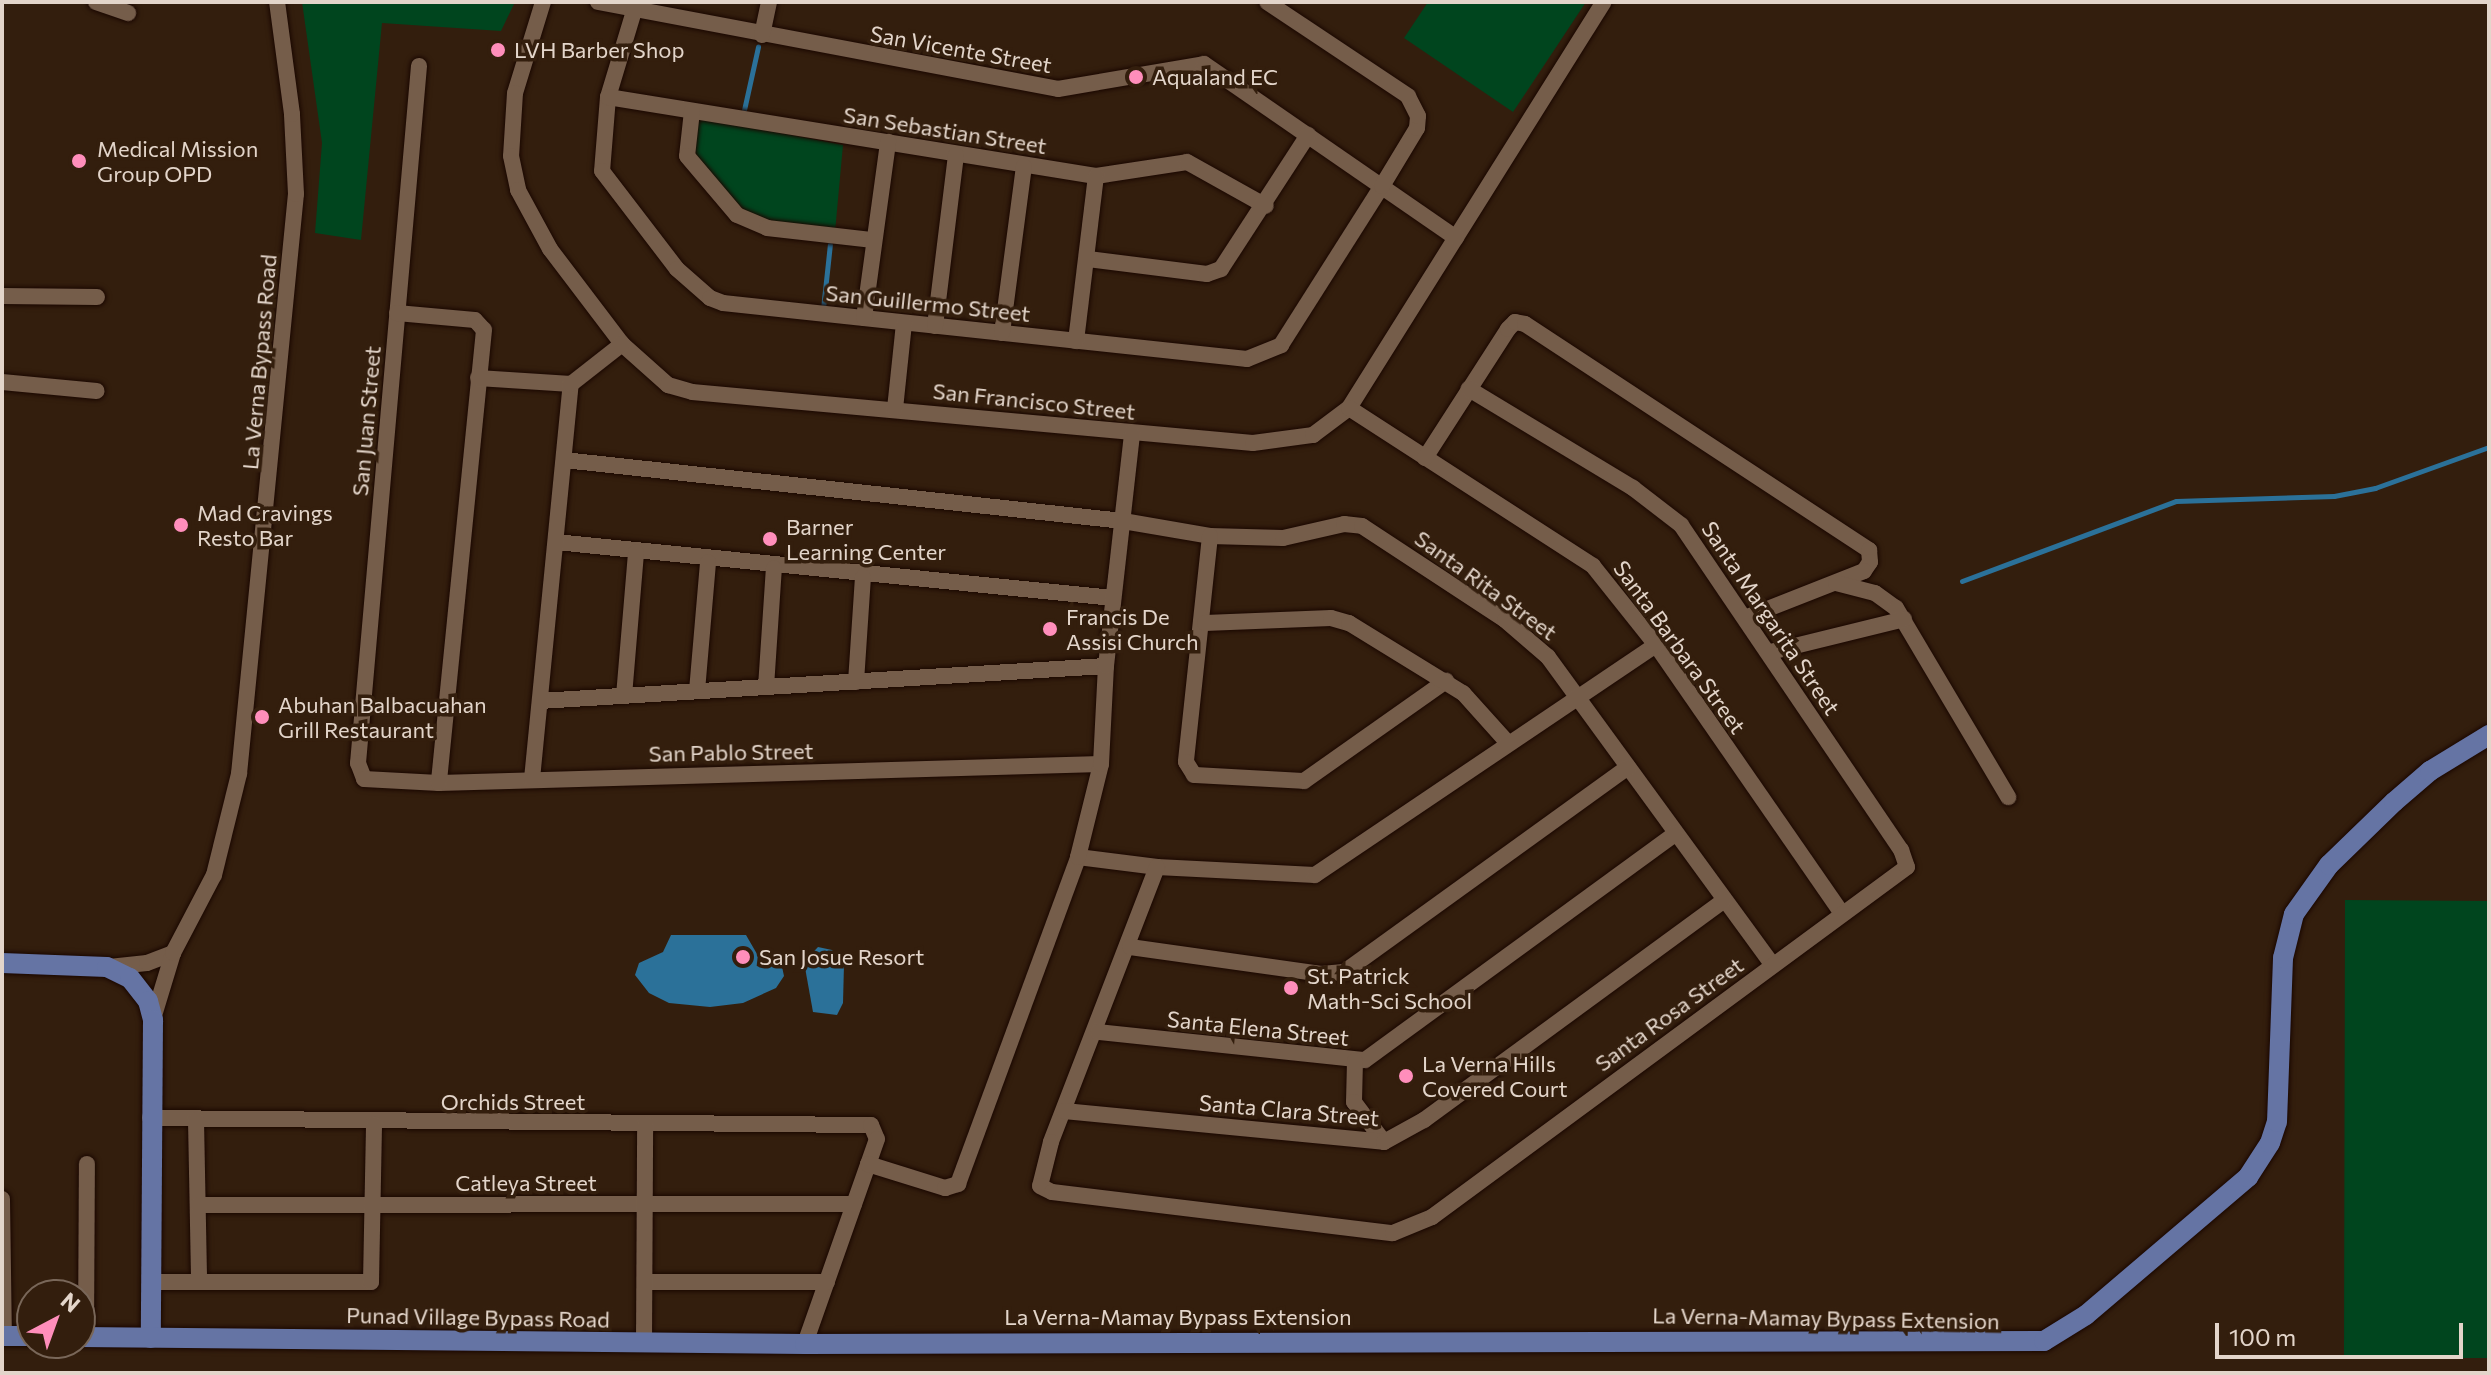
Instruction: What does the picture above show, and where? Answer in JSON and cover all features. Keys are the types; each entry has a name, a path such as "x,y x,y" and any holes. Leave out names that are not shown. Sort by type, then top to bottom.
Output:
{"main road":[{"name":"La Verna-Mamay Bypass Extension","path":"805,1344 2044,1341 2086,1315 2248,1177 2270,1143 2277,1122 2283,958 2294,914 2329,865 2394,802 2430,771 2489,735"},
{"path":"2,963 107,967 136,983 153,1020 151,1338"},
{"name":"Punad Village Bypass Road","path":"96,1337 805,1344"}],"street":[{"path":"96,2 128,13"},
{"name":"La Verna Bypass Road","path":"153,1020 173,953 197,914 226,836 239,774 296,194 292,114 277,2"},
{"name":"San Francisco Street","path":"543,2 515,93 511,156 518,190 550,249 622,344 668,385 692,392 1132,434 1291,442 1330,426 1349,408 1604,2"},
{"name":"San Vicente Street","path":"598,2 1058,89 1204,64 1456,238"},
{"path":"762,35 769,2"},
{"name":"San Guillermo Street","path":"634,11 608,97 602,171 694,285 723,303 1247,359 1272,352 1417,128 1416,108 1408,96 1267,2"},
{"name":"San Juan Street","path":"364,779 358,763 419,66"},
{"name":"San Sebastian Street","path":"608,97 1096,176 1187,162 1266,206"},
{"path":"692,111 687,156 737,215 767,228 873,240"},
{"path":"1088,259 1207,274 1232,258 1308,135"},
{"path":"864,318 888,142"},
{"path":"935,326 956,155"},
{"path":"1002,333 1024,166"},
{"path":"1076,341 1096,176"},
{"path":"2,296 97,297"},
{"path":"397,313 481,323 439,783"},
{"path":"1425,458 1515,322 1849,532 1869,550 1870,562 1864,571 1747,617"},
{"path":"895,409 904,323"},
{"path":"478,378 571,384 622,344"},
{"path":"2,382 97,391"},
{"path":"532,779 571,384"},
{"name":"Santa Margarita Street","path":"1469,389 1633,488 1681,525 1747,617 1906,859 1907,867"},
{"name":"Santa Barbara Street","path":"1349,408 1581,556 1656,645 1842,914"},
{"path":"805,1344 868,1164 945,1188 958,1184 1078,857 1101,764 1106,666 1132,434"},
{"name":"Santa Rita Street","path":"564,460 1123,521 1210,536 1283,538 1344,524 1375,531 1539,647 1773,965"},
{"path":"1210,536 1205,623 1186,762 1190,772 1198,777 1304,781 1446,681"},
{"path":"556,542 708,562 1113,598"},
{"path":"624,696 636,553"},
{"path":"697,691 708,562"},
{"path":"766,687 774,568"},
{"path":"856,682 863,577"},
{"path":"1836,583 1875,593 1904,619 2008,797"},
{"path":"1205,623 1331,618 1363,629 1446,681 1482,710 1508,743"},
{"path":"1770,652 1904,619"},
{"path":"1078,857 1157,867 1315,875 1656,645"},
{"path":"540,701 1106,666"},
{"name":"San Pablo Street","path":"364,779 439,783 1101,764"},
{"path":"1130,947 1321,974 1344,972 1628,767"},
{"name":"Santa Elena Street","path":"1098,1032 1355,1061 1373,1056 1675,834"},
{"path":"1064,1111 1098,1032 1157,867"},
{"name":"Santa Rosa Street","path":"1064,1111 1038,1177 1040,1186 1052,1192 1404,1232 1907,867"},
{"name":"Santa Clara Street","path":"1064,1111 1384,1142 1424,1120 1723,901"},
{"path":"107,967 147,963 173,953"},
{"path":"1355,1061 1354,1102 1384,1142"},
{"name":"Orchids Street","path":"150,1118 374,1124 865,1124 875,1128 877,1139 868,1164"},
{"path":"196,1120 199,1282"},
{"path":"150,1282 371,1282 374,1124"},
{"path":"644,1343 645,1124"},
{"path":"84,1279 87,1164"},
{"path":"2,1199 3,1336"},
{"name":"Catleya Street","path":"198,1205 854,1204"},
{"path":"645,1282 827,1282"}],"green space":[{"path":"302,2 515,2 501,31 382,23 361,240 315,233 322,143"},
{"path":"1428,2 1586,2 1513,112 1404,38"},
{"path":"696,117 843,145 835,232 776,224 745,211 694,157"},
{"path":"2345,900 2489,901 2489,1358 2344,1358"}],"water":[{"path":"671,935 746,935 757,954 781,962 784,976 776,988 743,1003 710,1007 669,1003 649,993 635,975 639,963 663,952"},
{"path":"818,947 832,950 844,964 843,1003 837,1015 813,1012 804,962"}],"waterway":[{"path":"744,110 758,47"},
{"path":"823,309 830,244"},
{"path":"1962,581 2176,501 2334,496 2375,488 2489,447"}],"place":[{"name":"LVH Barber Shop","path":"498,50"},
{"name":"Aqualand EC","path":"1136,77"},
{"name":"Medical Mission Group OPD","path":"79,161"},
{"name":"Mad Cravings Resto Bar","path":"181,525"},
{"name":"Barner Learning Center","path":"770,539"},
{"name":"Francis De Assisi Church","path":"1050,629"},
{"name":"Abuhan Balbacuahan Grill Restaurant","path":"262,717"},
{"name":"San Josue Resort","path":"743,957"},
{"name":"St. Patrick Math-Sci School","path":"1291,988"},
{"name":"La Verna Hills Covered Court","path":"1406,1076"}]}
